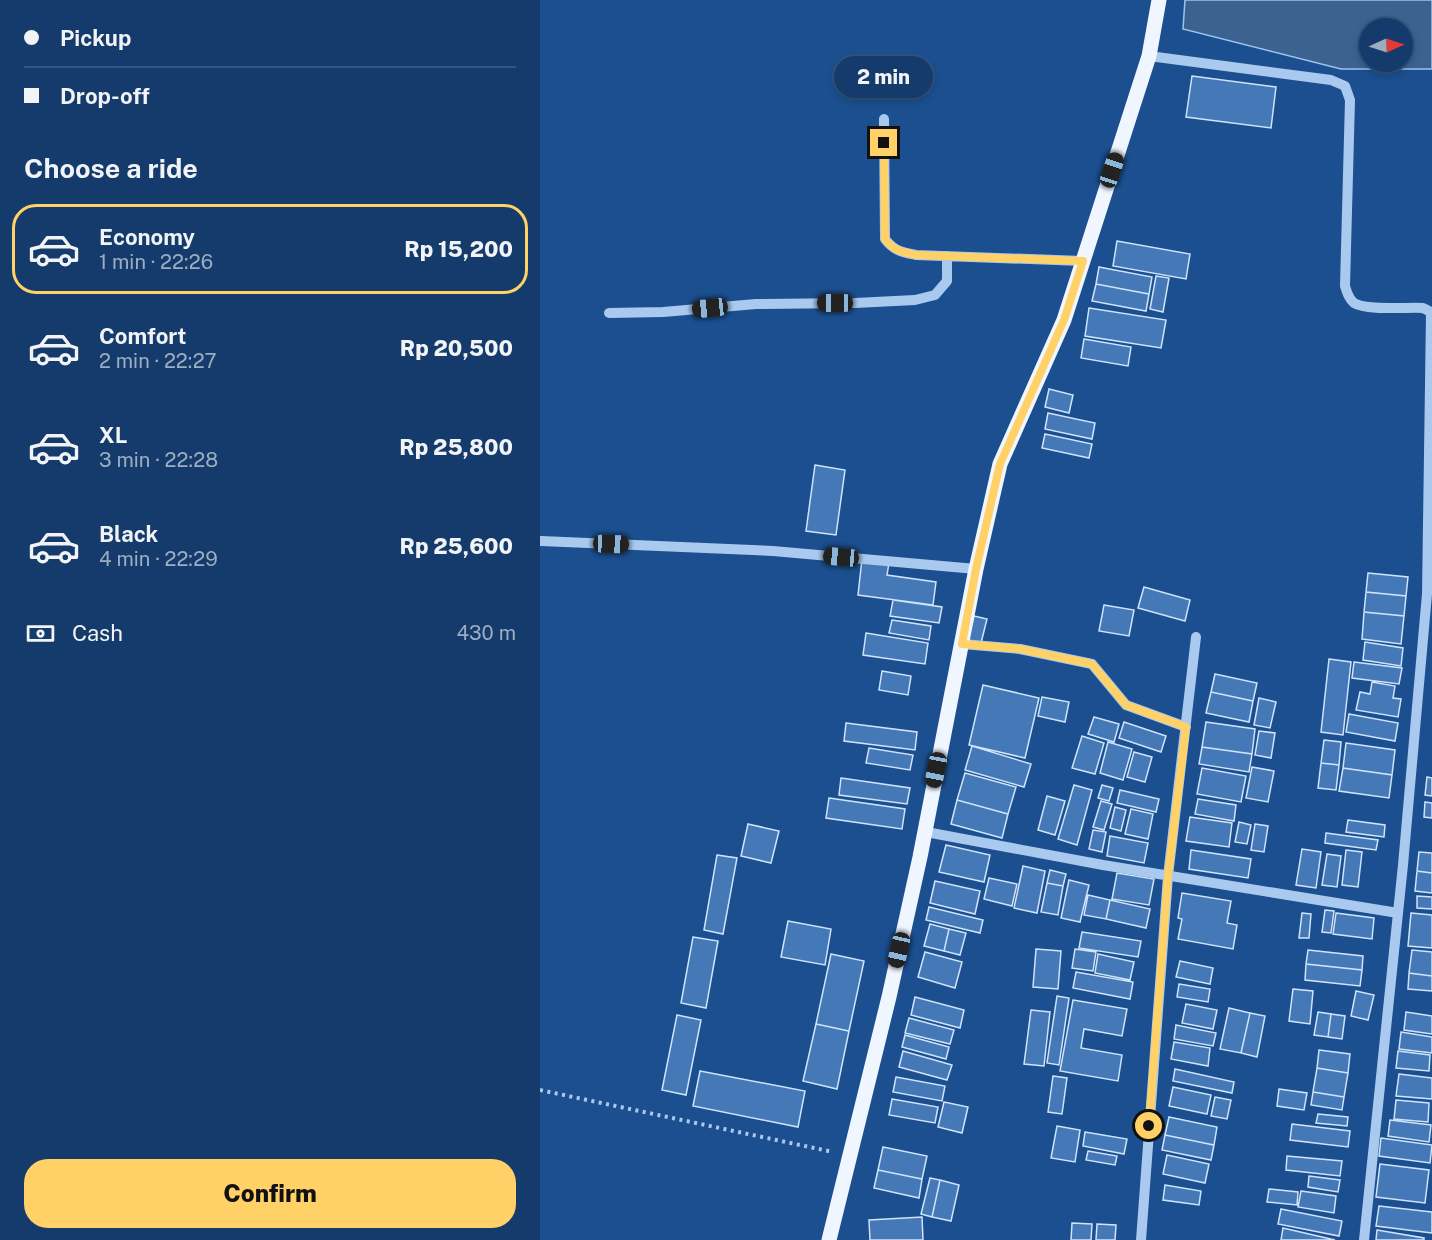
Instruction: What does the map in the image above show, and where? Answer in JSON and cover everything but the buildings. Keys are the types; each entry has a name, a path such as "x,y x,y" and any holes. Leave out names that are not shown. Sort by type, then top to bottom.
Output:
{"main road":[{"path":"830,1240 926,832 976,569 1000,464 1064,320 1149,56 1159,0"}],"street":[{"path":"1149,56 1331,81 1345,86 1350,100 1347,293 1350,299 1362,306 1423,308 1431,314 1427,594 1398,913 1364,1240"},
{"path":"884,119 885,239 892,248 901,252 947,256 1083,261"},
{"path":"609,314 756,304 915,300 935,295 947,281 947,256"},
{"path":"541,542 773,551 976,569"},
{"path":"1141,1240 1168,876 1196,637"},
{"path":"962,644 1020,649 1092,664 1126,705 1186,727"},
{"path":"926,832 1168,876 1398,913"}],"path":[{"path":"540,1090 849,1156"}],"water":[{"path":"1185,0 1432,0 1432,69 1413,69 1413,18 1359,18 1359,69 1341,69 1183,29"}],"route":[{"path":"884,143 885,239 892,248 916,255 1083,261 1064,320 1000,464 962,644 1020,649 1092,664 1126,705 1186,727 1168,876 1149,1126"}]}
